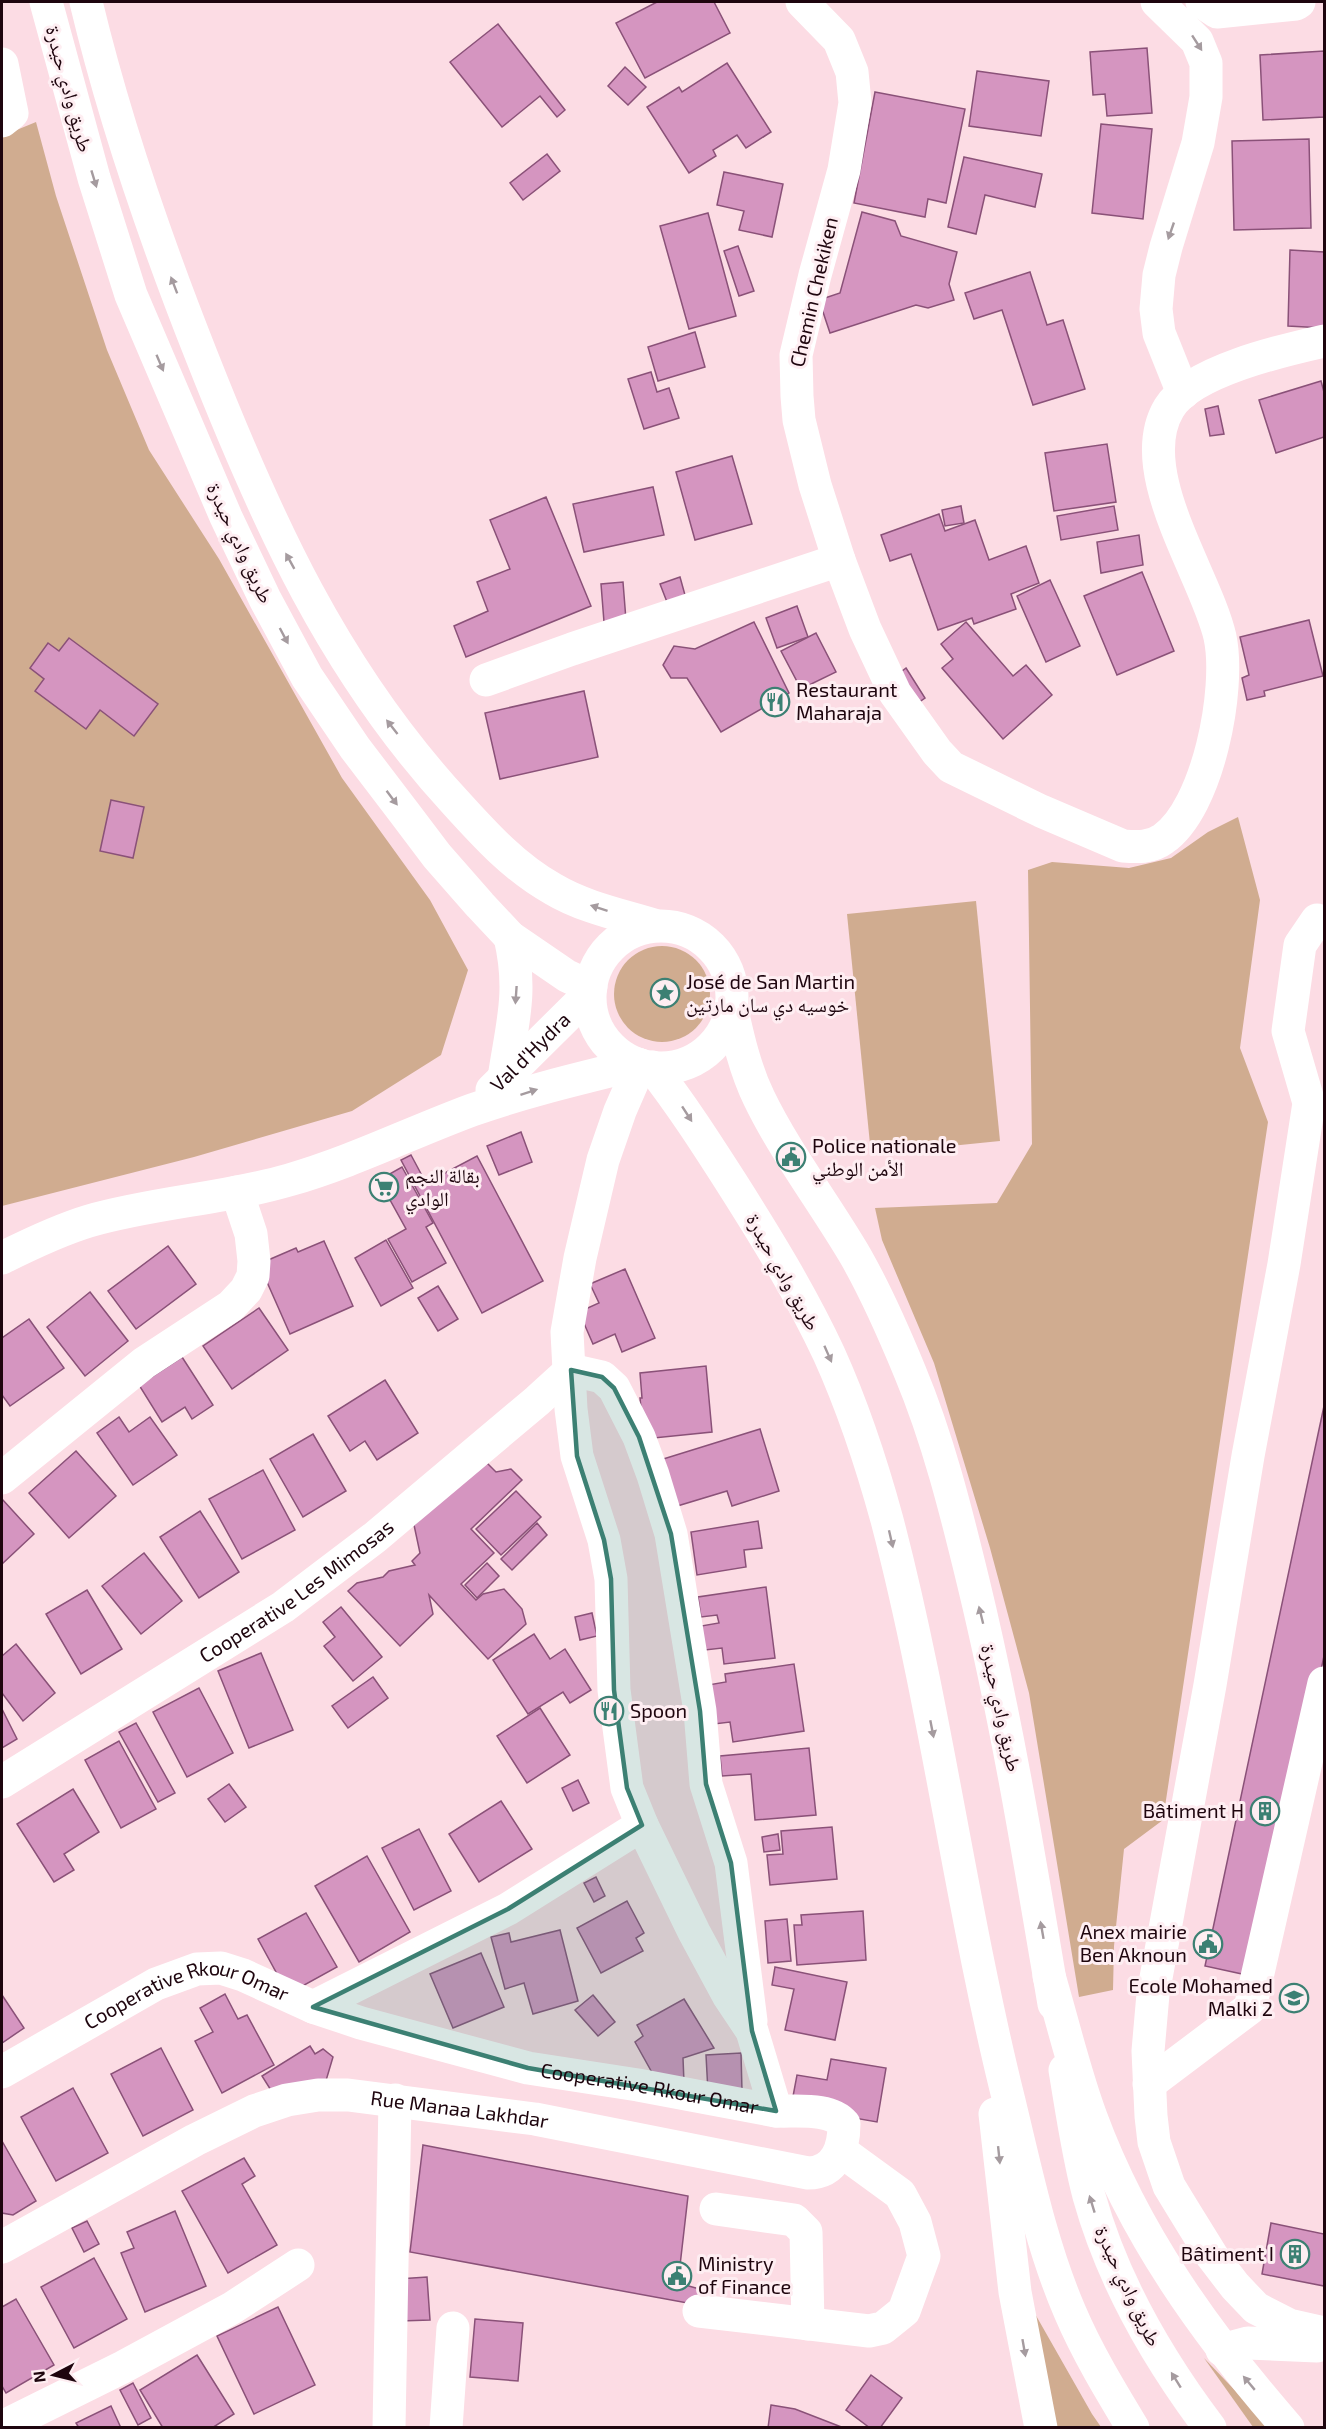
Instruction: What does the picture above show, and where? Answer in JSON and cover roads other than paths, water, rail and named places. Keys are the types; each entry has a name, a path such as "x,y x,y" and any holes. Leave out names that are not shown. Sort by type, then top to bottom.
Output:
{"main road":[{"name":"طريق وادي حيدرة","path":"46,2 94,178 131,295 226,517 265,599 307,677 355,748 437,856 510,937 590,990"},
{"name":"طريق وادي حيدرة","path":"86,2 117,114 157,242 241,456 282,545 338,648 384,717 432,777 509,858 554,890 591,905 654,925"},
{"path":"106,2 117,114"},
{"name":"Chemin Chekiken","path":"802,2 839,40 848,57 855,86 853,123 844,171 815,275 796,355 795,376 799,420 839,560 865,629 895,693 951,767 1109,842 1138,848 1162,840 1183,819 1203,775 1215,735 1222,696 1223,665 1220,637 1170,508 1162,476 1159,437 1162,424 1170,407 1183,393"},
{"path":"1157,2 1197,40 1203,52 1206,69 1206,97 1198,143 1166,247 1156,309 1160,333 1183,393 1202,381 1262,355 1324,341"},
{"path":"1202,2 1217,12 1299,2"},
{"path":"2,64 12,113 2,121"},
{"path":"486,680 839,560"},
{"path":"1317,920 1300,945 1288,1031 1309,1103 1284,1264 1153,1994 1148,2051 1155,2142 1161,2163 1169,2186 1212,2256 1235,2286 1256,2308 1289,2325 1324,2333"},
{"path":"2,1258 45,1237 88,1221 160,1204 237,1192 289,1180 473,1110 544,1088 643,1066 674,1067 694,1059 712,1046 725,1028 731,1006 731,985 724,965 712,947 695,934 676,927 654,925 634,930 616,940 602,955 593,974 590,990 592,1016 601,1035 615,1052 643,1066"},
{"path":"504,1078 515,1019 517,980 510,937"},
{"name":"Val d'Hydra","path":"473,1110 590,990"},
{"name":"طريق وادي حيدرة","path":"731,1006 743,1060 759,1098 856,1258 889,1324 932,1431 967,1555 1009,1736 1082,2163 1102,2237 1123,2284 1156,2346 1190,2401 1210,2427"},
{"name":"طريق وادي حيدرة","path":"643,1066 675,1097 715,1157 795,1290 829,1355 859,1433 886,1518 919,1662 987,2013 1046,2244 1070,2312 1101,2374 1133,2427"},
{"name":"Cooperative Rkour Omar","path":"2,2072 128,1998 164,1980 197,1969 221,1968 243,1975 313,2007 361,2023 528,2068 638,2085 776,2111 752,2031 728,1995 694,1932 642,1825 627,1788 614,1690 611,1579 604,1540 577,1456 571,1409 571,1370 567,1332 580,1258 603,1160 620,1111 643,1066"},
{"path":"2,1478 144,1364 231,1306 246,1290 253,1276 254,1261 250,1234 237,1192"},
{"path":"571,1370 602,1377 614,1388 639,1437 671,1534 698,1700 706,1784 731,1863 752,2031"},
{"name":"Cooperative Les Mimosas","path":"2,1782 283,1607 374,1538 571,1370"},
{"path":"1149,2084 1250,2008 1324,1683"},
{"path":"313,2007 508,1909 642,1825"},
{"path":"1050,1976 1091,2117 1107,2156 1150,2243 1174,2282 1222,2350 1287,2427"},
{"path":"987,2013 1001,2175 1015,2292 1041,2427"},
{"name":"Rue Manaa Lakhdar","path":"2,2247 195,2140 254,2112 287,2100 318,2095 348,2095 395,2100 534,2119 808,2173 826,2168 841,2151"},
{"path":"389,2427 395,2100"},
{"path":"699,2311 869,2331 884,2328 904,2311 924,2256 915,2222 900,2194 841,2151 844,2124 840,2118 830,2114 776,2111"},
{"path":"716,2209 794,2220 806,2232 808,2324"},
{"path":"8,2421 123,2367 232,2308 298,2265"},
{"path":"446,2427 453,2328"},
{"path":"1222,2350 1248,2343 1289,2343 1324,2347"}],"place":[{"name":"Restaurant Maharaja","path":"775,702"},
{"name":"José de San Martin خوسيه دي سان مارتين","path":"665,993"},
{"name":"Police nationale الأمن الوطني","path":"791,1157"},
{"name":"بقالة النجم الوادي","path":"384,1187"},
{"name":"Spoon","path":"609,1711"},
{"name":"Bâtiment H","path":"1265,1811"},
{"name":"Anex mairie Ben Aknoun","path":"1208,1944"},
{"name":"Ecole Mohamed Malki 2","path":"1294,1998"},
{"name":"Bâtiment I","path":"1295,2254"},
{"name":"Ministry of Finance","path":"677,2276"}]}
